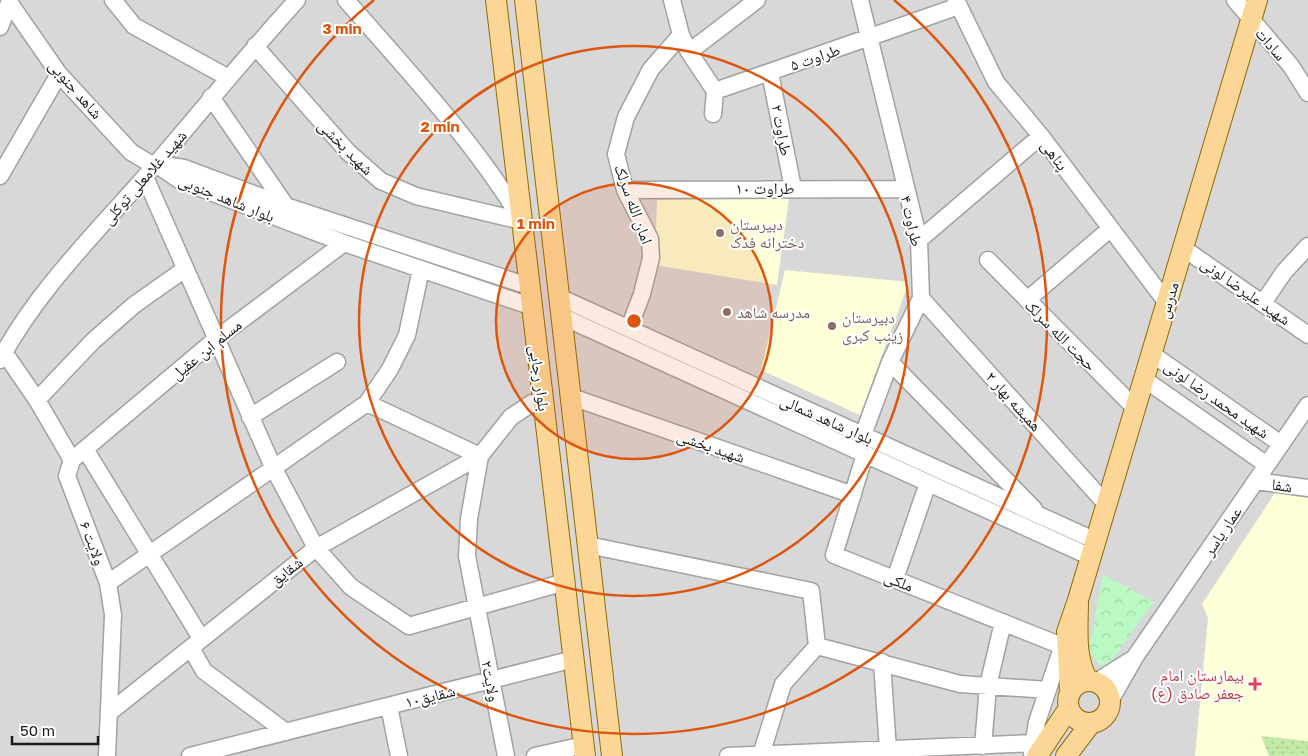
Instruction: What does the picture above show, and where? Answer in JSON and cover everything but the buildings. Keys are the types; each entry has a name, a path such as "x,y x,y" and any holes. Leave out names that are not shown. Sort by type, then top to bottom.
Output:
{"main road":[{"name":"بلوار رجایی","path":"496,0 529,296 544,402 584,751"},
{"name":"بلوار رجایی","path":"525,0 569,396 612,756"},
{"name":"مدرس","path":"1070,701 1065,639 1094,549 1257,0"},
{"path":"529,296 560,306"},
{"name":"مدرس","path":"1078,600 1078,653 1082,669 1092,682"},
{"path":"1034,752 1070,701 1074,687 1092,682 1108,693 1110,701 1106,714 1091,723 1066,756"},
{"path":"1070,701 1078,720 1091,723"}],"street":[{"path":"113,0 134,26 227,77"},
{"name":"شهید غلامعلی توکلی","path":"2,356 23,321 60,273 145,177 227,77 297,0"},
{"path":"346,0 429,96 492,174 522,221"},
{"path":"672,0 681,36 715,91 713,114"},
{"path":"690,52 757,0"},
{"name":"طراوت ۴","path":"860,0 919,240 920,298 890,362 863,435"},
{"name":"سادات","path":"1235,0 1291,66 1308,92"},
{"path":"0,27 10,1"},
{"name":"شاهد جنوبی","path":"10,1 60,74 131,152 149,163 156,164"},
{"name":"طراوت ۵","path":"715,91 870,39 958,3"},
{"name":"پناهی","path":"958,3 996,82 1041,136 1110,230 1167,303"},
{"name":"امان الله سرلک","path":"629,328 642,294 651,258 650,239 625,190 616,154 626,117 651,69 681,36"},
{"name":"شهید بخشی","path":"255,46 348,152 381,181 416,196 522,221"},
{"name":"طراوت ۲","path":"770,73 793,188"},
{"path":"0,176 60,74"},
{"path":"211,97 286,206"},
{"path":"919,240 1041,136"},
{"name":"بلوار شاهد جنوبی","path":"156,164 184,168 529,296"},
{"name":"بلوار شاهد جنوبی","path":"156,164 180,180 344,243 421,269 529,296"},
{"path":"145,177 272,467 316,548 351,586 409,626 565,582"},
{"name":"طراوت ۱۰","path":"625,190 905,188"},
{"path":"1027,300 1110,230"},
{"name":"مسلم ابن عقیل","path":"78,454 216,339 344,243"},
{"path":"1263,302 1284,272 1308,246"},
{"name":"شهید علیرضا لونی","path":"1183,248 1308,335"},
{"name":"حجت الله سرلک","path":"988,260 1135,408"},
{"path":"108,582 272,467 366,404 390,369 407,335 421,269"},
{"path":"37,400 93,342 134,306 185,270"},
{"name":"همیشه بهار ۲","path":"920,298 1107,505"},
{"name":"بلوار شاهد شمالی","path":"560,306 629,328 1040,515 1094,549"},
{"name":"بلوار شاهد شمالی","path":"560,306 928,483 1094,549"},
{"name":"شهید محمد رضا لونی","path":"1152,354 1281,444"},
{"path":"2,356 78,454 148,554 196,643 204,671 286,732"},
{"path":"250,417 336,362"},
{"path":"890,362 1040,515"},
{"name":"شهید محمد رضا لونی","path":"1144,379 1267,465"},
{"name":"شهید بخشی","path":"569,396 853,495"},
{"path":"366,404 480,456 511,417 532,403 544,402"},
{"name":"عمار یاسر","path":"1110,701 1135,657 1308,405"},
{"name":"ولایت ۶","path":"78,454 67,476 108,582 113,615 107,756"},
{"name":"ملکی","path":"865,454 834,555 1003,622 1065,639"},
{"name":"شقایق","path":"110,712 316,548 480,456"},
{"name":"ولایت۲","path":"480,456 469,519 467,556 506,756"},
{"name":"شفا","path":"1256,481 1308,488"},
{"path":"895,579 928,483"},
{"path":"588,544 811,591 817,646 783,684 761,755"},
{"path":"983,746 988,686 1003,622"},
{"path":"728,756 828,754 983,746 1034,752 1048,690 1065,639"},
{"path":"817,646 960,684 1048,690"},
{"name":"عمار یاسر","path":"1092,682 1135,657"},
{"name":"شقایق۱۰","path":"190,756 574,659"},
{"path":"882,662 888,750"},
{"path":"388,706 399,756"},
{"path":"535,756 584,751"}],"shaded area":[{"path":"0,0 1308,0 1308,756 0,756"},
{"name":"دبیرستان دخترانه فدک","path":"789,199 777,285 655,265 657,200"},
{"name":"دبیرستان زینب کبری","path":"785,270 909,282 860,415 761,370"},
{"name":"بیمارستان امام جعفر صادق (ع)","path":"1275,493 1308,498 1308,756 1195,756 1208,618 1202,604"}],"green space":[{"path":"1103,574 1154,602 1108,666 1099,665 1089,650"},
{"path":"1261,736 1308,741 1308,756 1269,756"}],"place":[{"name":"دبیرستان دخترانه فدک","path":"720,233"},
{"name":"مدرسه شاهد","path":"727,312"},
{"name":"دبیرستان زینب کبری","path":"832,326"},
{"name":"بیمارستان امام جعفر صادق (ع)","path":"1255,684"}]}
